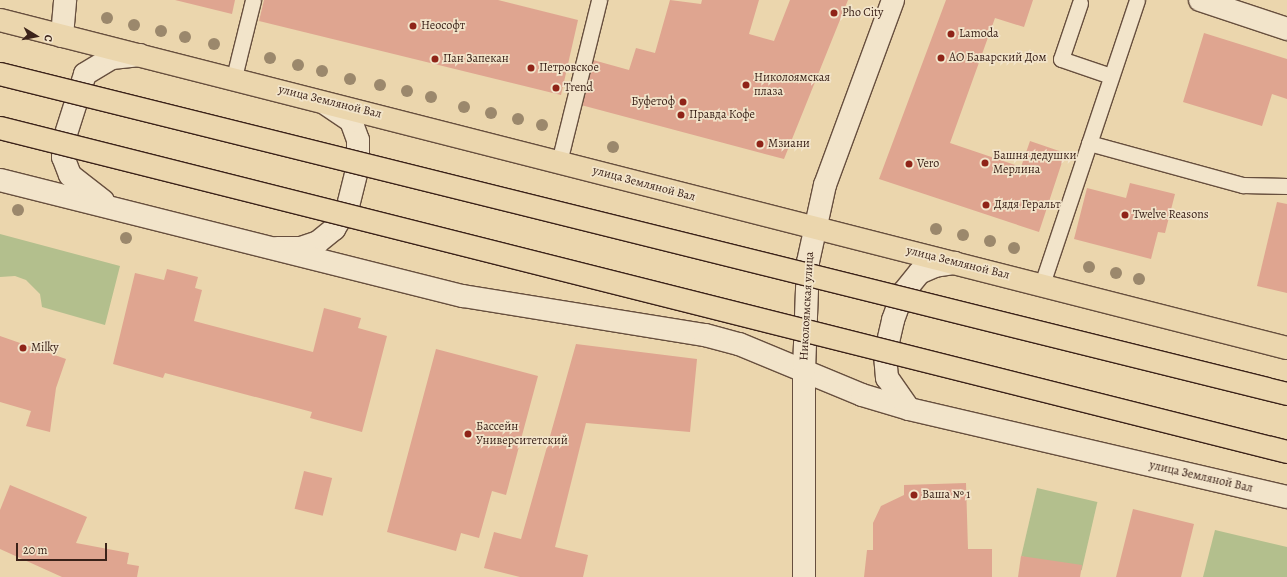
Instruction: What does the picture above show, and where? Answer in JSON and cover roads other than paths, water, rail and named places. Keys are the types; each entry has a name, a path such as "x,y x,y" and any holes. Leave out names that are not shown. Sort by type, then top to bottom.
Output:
{"main road":[{"path":"62,36 65,0"},
{"name":"Николоямская улица","path":"804,577 804,371 808,262 814,228 825,184 893,0"},
{"path":"1200,0 1287,29"},
{"name":"улица Земляной Вал","path":"0,20 234,77 814,228 1042,284 1287,348"},
{"path":"115,208 85,189 70,174 63,157 64,140 85,74 112,58 143,55"},
{"path":"0,74 1287,394"},
{"path":"270,248 301,248 318,242 334,229 348,206 358,166 358,140 351,121 338,110 311,97"},
{"path":"0,128 1287,452"},
{"name":"улица Земляной Вал","path":"2,182 115,208 463,296 706,335 739,344 862,395 909,409 1287,497"},
{"path":"909,409 887,378 885,355 893,320 903,293 919,273 935,266 955,263"}],"lane":[{"path":"234,77 252,0"},
{"path":"559,162 599,0"},
{"path":"1042,284 1137,0"},
{"path":"1080,3 1061,59 1111,76"},
{"path":"1089,143 1243,185 1287,186"}],"place":[{"name":"Pho City","path":"834,13"},
{"name":"Неософт","path":"413,26"},
{"name":"Lamoda","path":"951,34"},
{"name":"АО Баварский Дом","path":"941,58"},
{"name":"Пан Запекан","path":"435,59"},
{"name":"Петровское","path":"531,68"},
{"name":"Николоямская плаза","path":"746,85"},
{"name":"Trend","path":"556,88"},
{"name":"Буфетоф","path":"683,102"},
{"name":"Правда Кофе","path":"681,115"},
{"name":"Мзиани","path":"760,144"},
{"name":"Башня дедушки Мерлина","path":"985,163"},
{"name":"Vero","path":"909,164"},
{"name":"Дядя Геральт","path":"986,205"},
{"name":"Twelve Reasons","path":"1125,215"},
{"name":"Milky","path":"23,348"},
{"name":"Бассейн Университетский","path":"468,434"},
{"name":"Ваша № 1","path":"914,495"}]}
